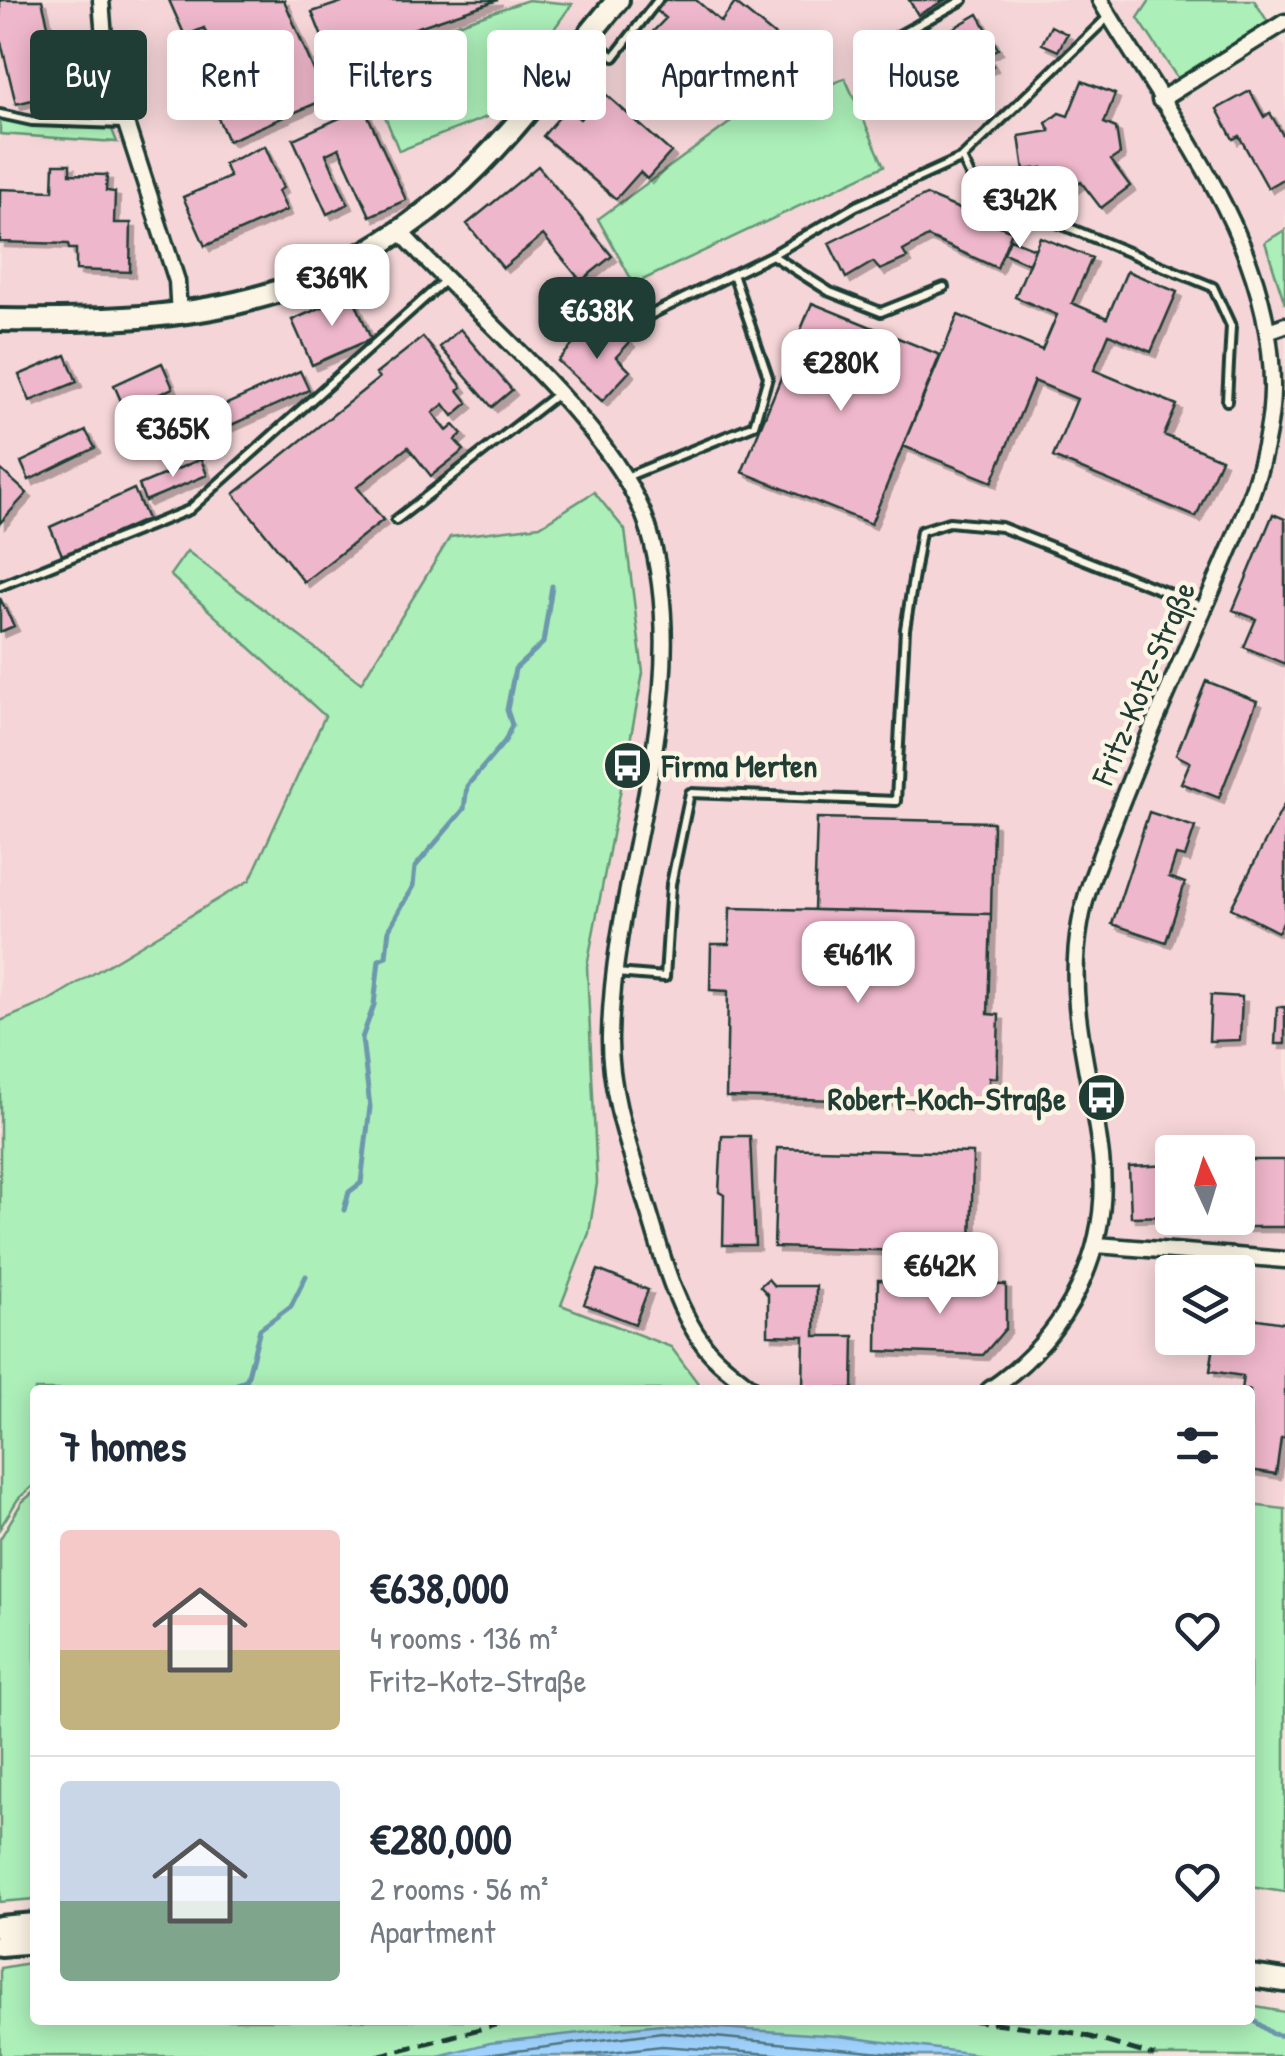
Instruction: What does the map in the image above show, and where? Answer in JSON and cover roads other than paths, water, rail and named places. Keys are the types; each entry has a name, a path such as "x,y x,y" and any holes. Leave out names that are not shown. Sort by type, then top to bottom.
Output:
{"street":[{"path":"591,30 618,0"},
{"name":"Fritz-Kotz-Straße","path":"996,1385 1022,1368 1053,1335 1097,1245 1102,1158 1076,1027 1074,973 1080,923 1145,742 1238,531 1265,449 1272,391 1268,331 1244,242 1100,0"},
{"path":"98,2 106,62 168,253 179,316"},
{"path":"1160,100 1285,22"},
{"path":"0,320 118,322 179,316 248,304 331,272 400,231 463,179 514,120"},
{"path":"400,231 444,281 583,420 626,477 648,527 664,596 663,697 616,972 610,1040 620,1115 670,1278 704,1345 748,1385"},
{"path":"1268,331 1285,325"},
{"path":"1097,1245 1285,1260"},
{"path":"0,1927 30,1924"},
{"path":"0,1946 30,1943"},
{"path":"1255,1977 1285,1981"}],"lane":[{"path":"606,51 614,57 658,0"},
{"path":"909,30 963,0"},
{"path":"644,318 772,254 856,206 962,158 1109,16"},
{"path":"0,114 32,122 124,124"},
{"path":"962,158 976,190 1212,287 1232,326 1227,401"},
{"path":"772,254 830,292 881,312 944,287"},
{"path":"626,477 754,424 768,377 732,274"},
{"path":"0,586 188,510 444,281"},
{"path":"396,520 557,394"},
{"path":"616,972 665,977 671,884 690,793 896,801 906,629 921,531 948,522 1002,527 1205,607"}],"water":[{"path":"675,2025 839,2036 991,2056 438,2056 490,2043"}],"waterway":[{"path":"344,1210 349,1192 361,1183 370,1107 362,1038 374,1005 379,960 386,957 389,929 413,886 415,867 464,809 467,786 505,741 512,725 507,710 515,669 543,643 552,586"},
{"path":"236,1385 247,1379 260,1329 291,1306 306,1276"},
{"path":"1255,2021 1273,2034 1285,2036"}],"railway":[{"path":"377,2056 495,2025"},
{"path":"1010,2025 1076,2033 1155,2056"}],"place":[{"name":"Firma Merten","path":"627,765"},
{"name":"Robert-Koch-Straße","path":"1101,1098"}]}
